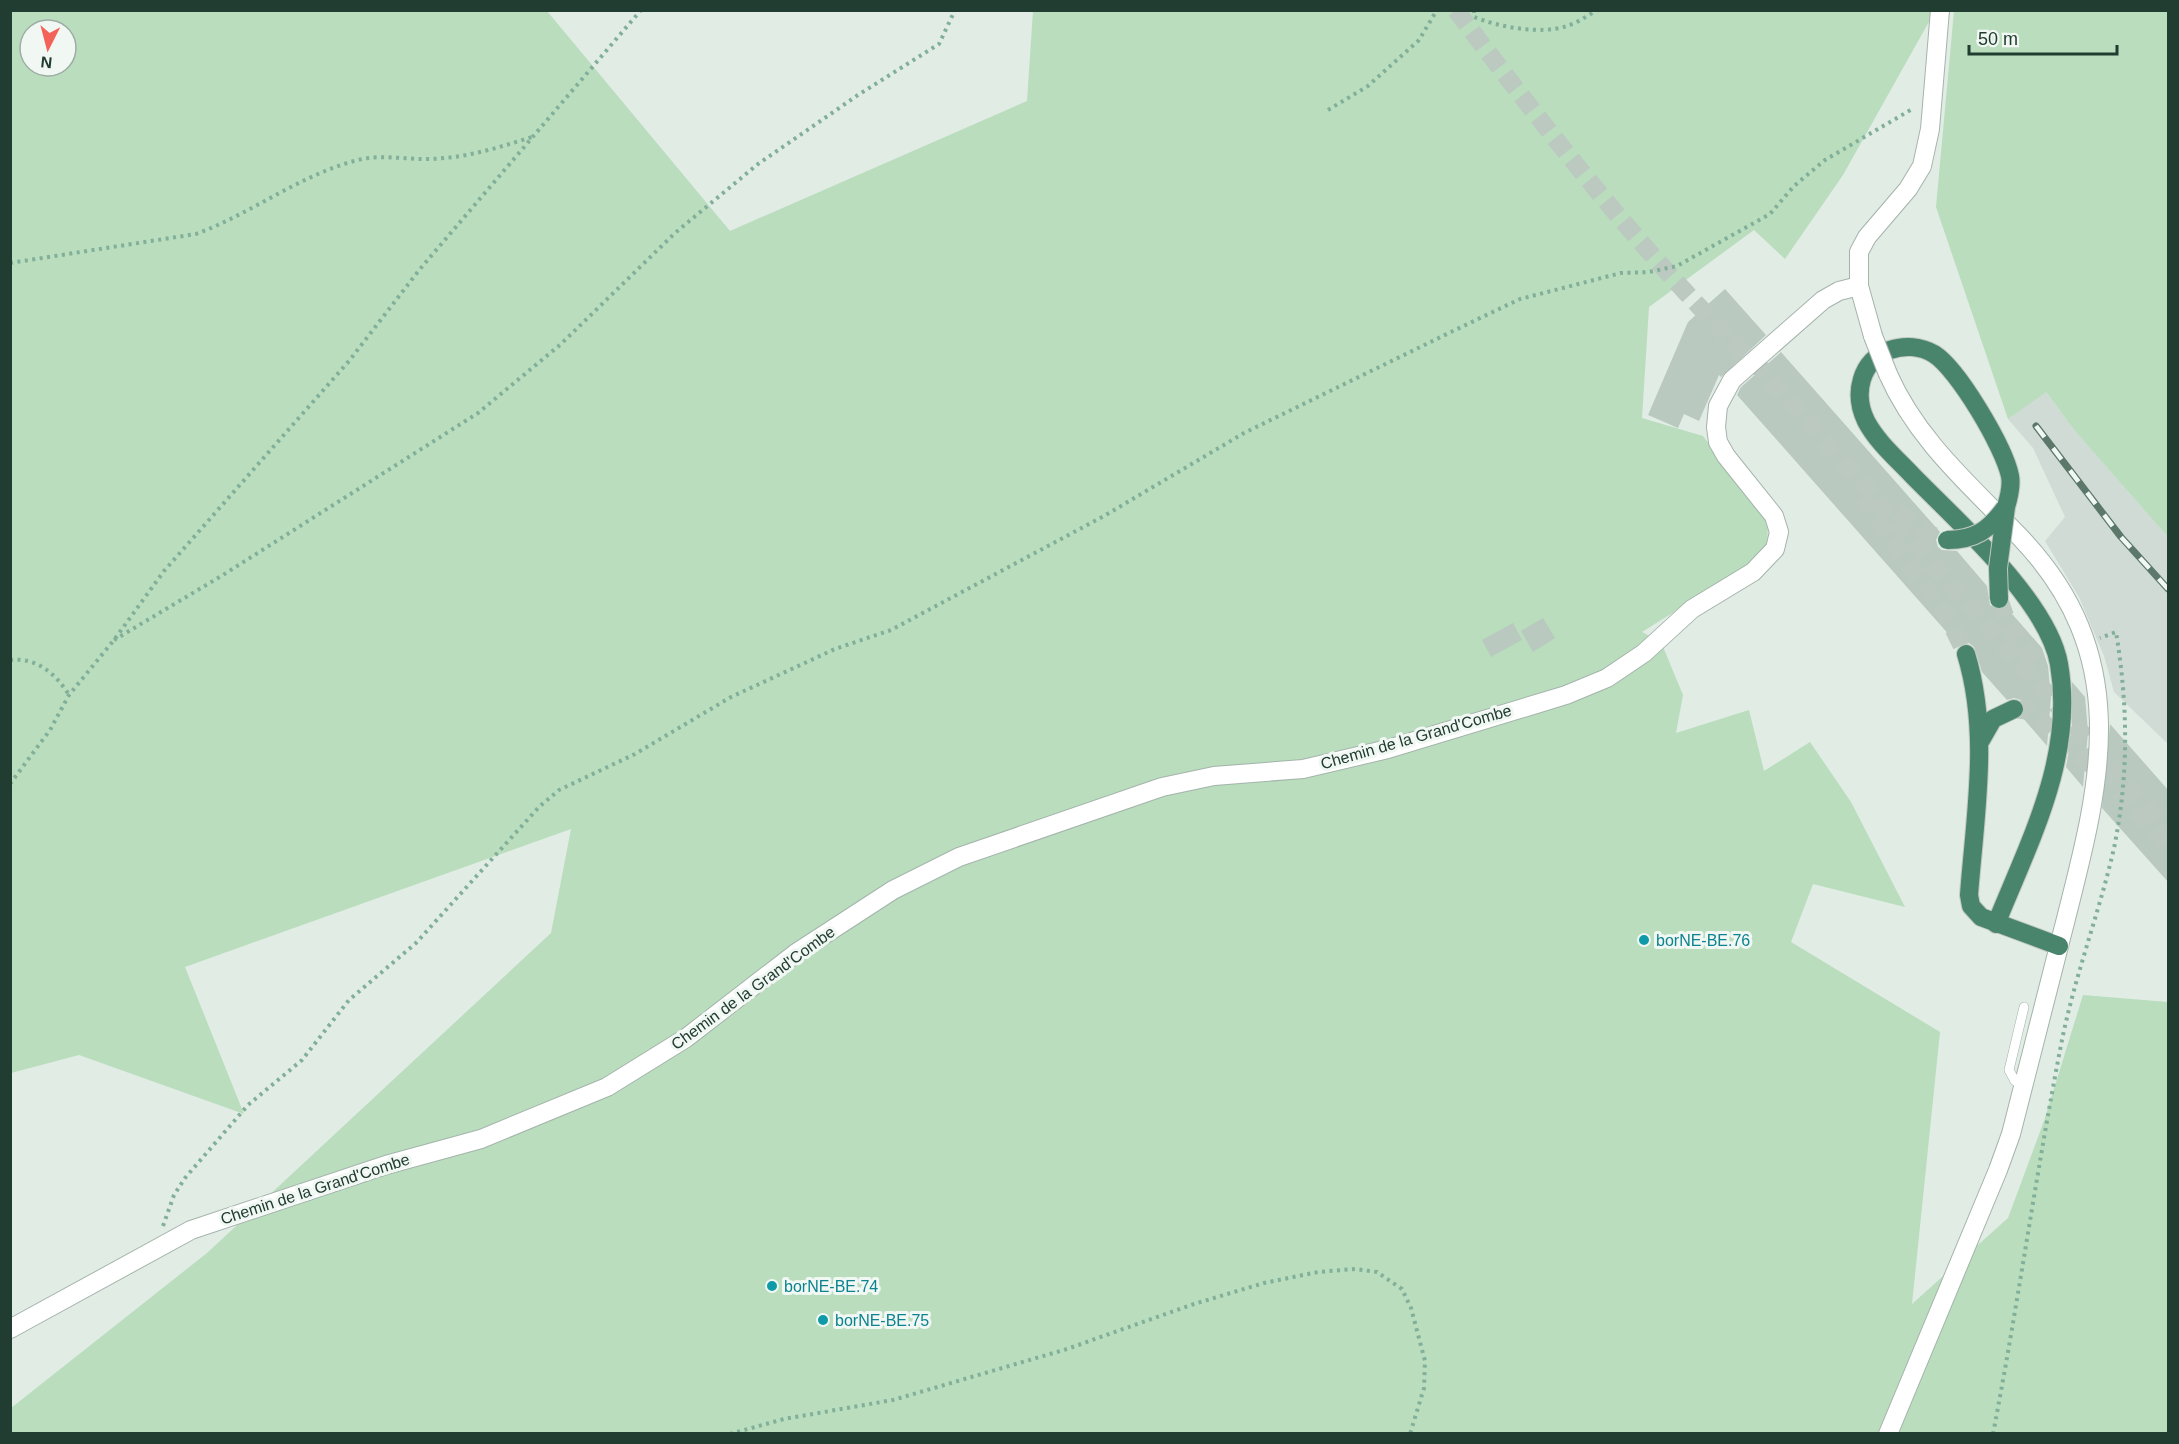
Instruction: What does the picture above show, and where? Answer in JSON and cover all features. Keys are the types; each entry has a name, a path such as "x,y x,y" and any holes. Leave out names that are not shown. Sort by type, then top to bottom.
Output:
{"highway":[{"path":"1996,924 2056,769 2062,727 2059,662 2050,637 2017,586 1896,458 1869,426 1861,409 1859,393 1863,375 1874,359 1894,349 1910,347 1933,354 1947,366 2002,452 2011,481 2006,507 1998,568 2000,599"},
{"path":"1947,540 1970,538 1983,532 2006,507"},
{"path":"1966,654 1976,692 1981,740 1970,901 1977,914 1996,924 2059,946"},
{"path":"1981,740 1993,719 2014,709"}],"street":[{"path":"1888,1434 1985,1205 2010,1134 2092,816 2099,768 2099,702 2091,658 2071,610 2049,572 2034,552 1956,474 1934,447 1901,398 1888,374 1873,336 1859,286 1857,261 1862,244 1919,172 1927,149 1940,10"},
{"name":"Chemin de la Grand'Combe","path":"10,1329 156,1246 218,1219 386,1165 481,1139 607,1087 686,1038 806,946 892,890 959,857 1162,787 1214,777 1303,769 1388,749 1566,695 1607,678 1644,653 1692,609 1753,572 1773,553 1779,539 1776,520 1721,449 1716,427 1718,406 1733,379 1823,300 1839,291 1859,286"}],"lane":[{"path":"2023,1086 2015,1081 2009,1070 2024,1007"}],"path":[{"path":"10,783 50,730 69,694 114,640 164,571 349,362 420,269 641,10"},
{"path":"114,640 224,575 478,413 561,344 675,233 758,164 858,95 939,44 955,10"},
{"path":"1328,110 1368,86 1419,40 1437,10"},
{"path":"1474,10 1474,17 1489,23 1542,30 1567,27 1597,10"},
{"path":"156,1246 174,1195 248,1105 302,1060 349,1000 416,943 538,807 559,790 635,754 731,697 835,649 891,630 1104,516 1244,433 1520,299 1621,273 1649,272 1677,266 1770,214 1794,186 1825,160 1905,112 1917,107 1932,108"},
{"path":"10,263 196,234 222,224 294,185 336,166 364,159 388,157 426,159 482,153 533,137"},
{"path":"1993,1434 2062,1042 2114,847 2125,766 2127,709 2116,632 2111,634"},
{"path":"10,660 31,662 43,667 54,674 69,694"},
{"path":"730,1434 784,1419 893,1400 1066,1349 1264,1282 1318,1272 1355,1269 1377,1272 1402,1289 1411,1308 1425,1360 1424,1388 1410,1434"}],"shaded area":[{"path":"2045,391 2075,431 2168,537 2168,744 2114,692 2104,656 2079,597 2045,541 2065,517 2033,448 2008,419"}],"green space":[{"path":"11,11 547,11 730,231 1027,101 1033,11 1935,11 1843,175 1785,259 1754,230 1649,307 1642,418 1703,436 1768,523 1767,547 1744,568 1642,632 1661,642 1683,695 1676,733 1749,710 1764,771 1810,742 1851,802 1905,907 1813,884 1791,942 1940,1032 1912,1304 2008,1218 2044,1121 2083,995 2168,1002 2168,1433 11,1433 11,1408 207,1253 551,933 571,829 185,967 244,1114 79,1055 11,1073"},
{"path":"1954,11 2168,11 2168,537 2075,431 2046,392 2008,419 1936,207"}],"building":[{"path":"1725,289 1766,335 1721,377 1719,375 1699,421 1684,414 1678,428 1648,415 1688,322"},
{"path":"1781,352 1940,532 1936,540 1938,547 1942,550 1957,551 1987,586 1990,605 1999,610 2006,607 2042,648 2048,666 2051,698 2047,746 2022,717 2025,709 2021,700 2014,698 2007,700 1982,672 1974,647 1969,643 1959,646 1737,395 1741,387"},
{"path":"1543,618 1555,638 1533,652 1521,631"},
{"path":"1513,623 1522,640 1491,657 1482,640"},
{"path":"2072,682 2085,697 2088,732 2083,787 2066,767 2072,732"},
{"path":"2110,724 2169,791 2169,883 2102,808"}],"tunnel":[{"path":"1456,10 1565,151 1641,242 1680,286 1763,371 2168,831"},
{"path":"1860,497 1948,618 1966,654"},
{"path":"1898,511 1931,535 1947,540"},
{"path":"1999,599 2009,627 2035,661"},
{"path":"2014,709 2030,711 2105,777"},
{"path":"2100,770 2168,848"}],"railway":[{"path":"2036,426 2121,537 2168,589"}],"place":[{"name":"borNE-BE.76","path":"1644,940"},
{"name":"borNE-BE.74","path":"772,1286"},
{"name":"borNE-BE.75","path":"823,1320"}]}
